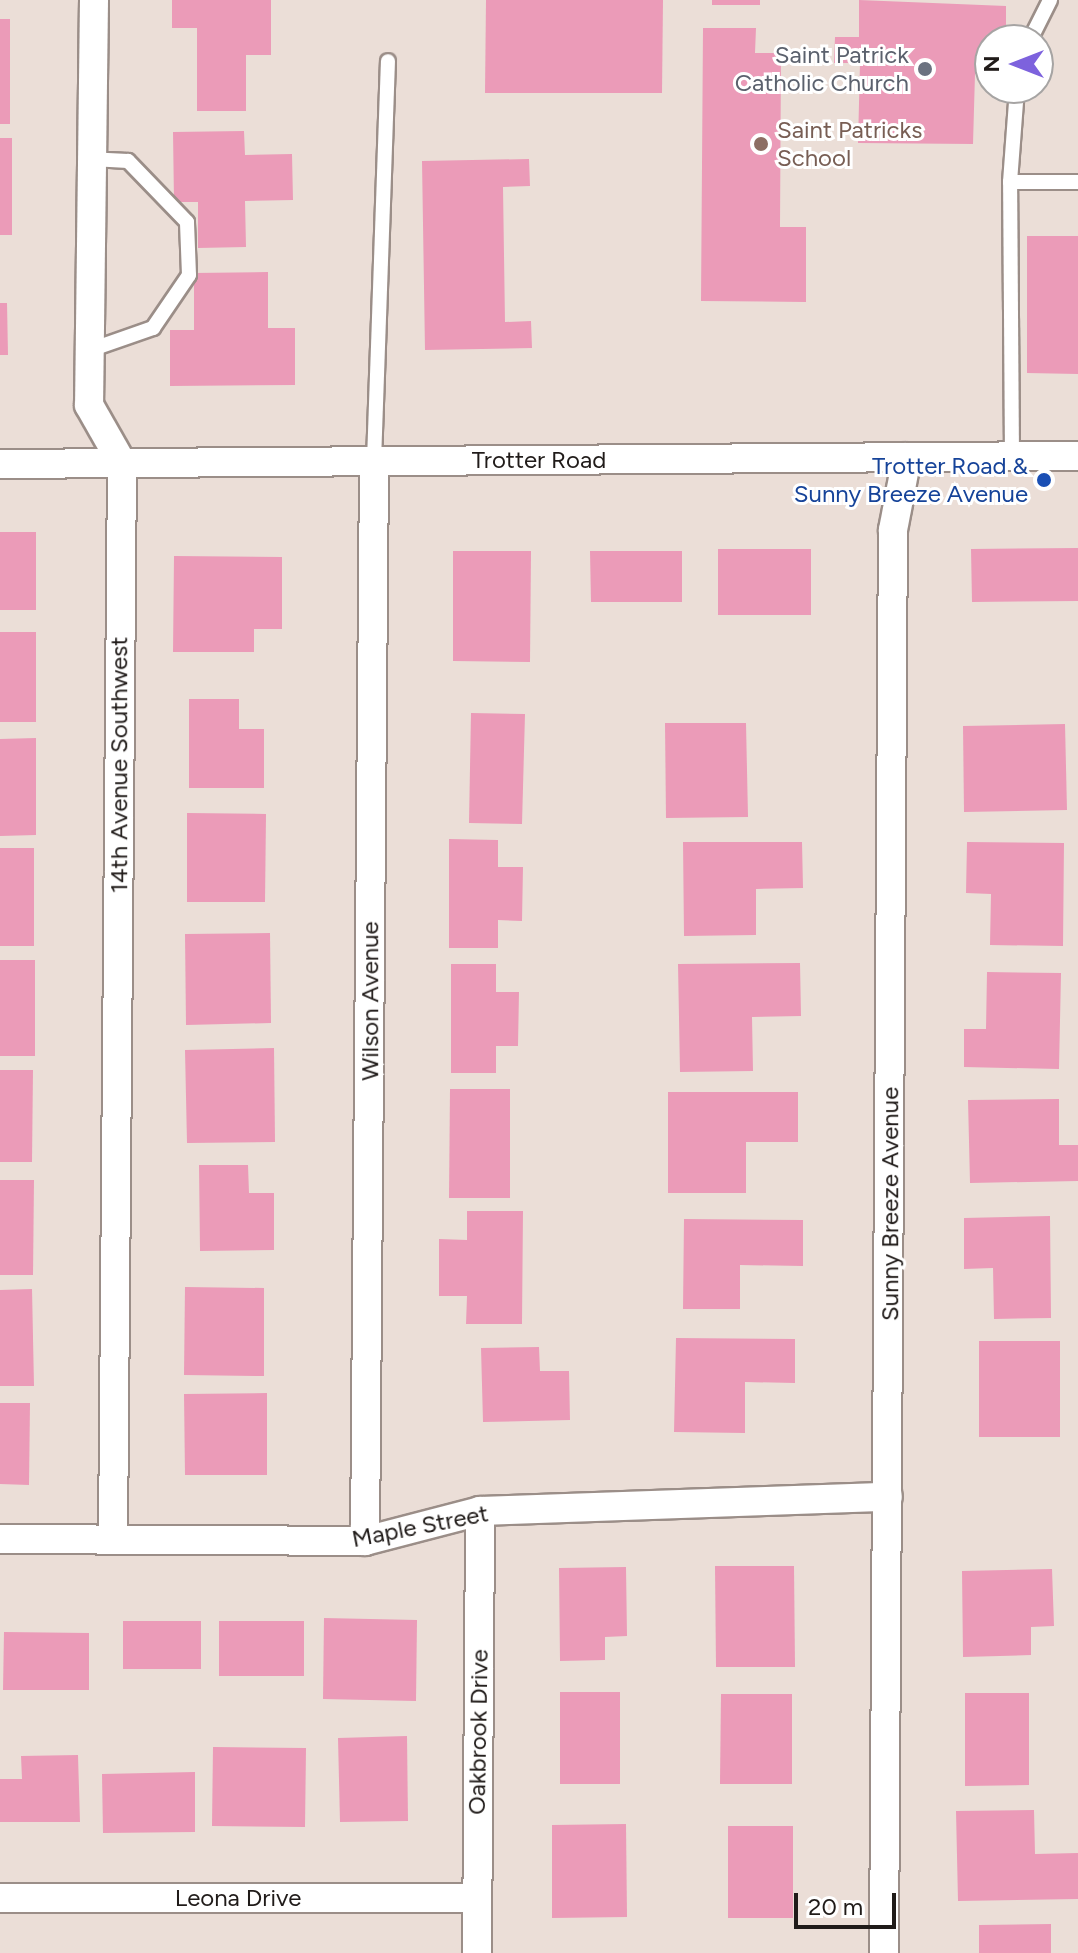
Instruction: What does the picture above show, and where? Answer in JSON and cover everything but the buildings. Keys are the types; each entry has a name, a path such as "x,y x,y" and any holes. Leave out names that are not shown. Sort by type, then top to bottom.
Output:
{"street":[{"path":"94,0 89,405 122,463"},
{"name":"Trotter Road","path":"0,464 1078,456"},
{"name":"Sunny Breeze Avenue","path":"884,1953 893,530 907,457"},
{"name":"Wilson Avenue","path":"365,1541 374,461"},
{"name":"14th Avenue Southwest","path":"113,1539 122,463"},
{"name":"Maple Street","path":"0,1539 365,1541 480,1511 888,1497"},
{"name":"Oakbrook Drive","path":"477,1953 480,1511"},
{"name":"Leona Drive","path":"0,1898 476,1898"}],"lane":[{"path":"1038,24 1050,0"},
{"path":"374,461 388,61"},
{"path":"1012,457 1010,182 1016,104"},
{"path":"90,350 153,328 189,275 187,222 155,183 128,161 92,159"},
{"path":"1010,182 1078,182"}],"place":[{"name":"Saint Patrick Catholic Church","path":"925,69"},
{"name":"Saint Patricks School","path":"761,144"},
{"name":"Trotter Road & Sunny Breeze Avenue","path":"1044,480"}]}
